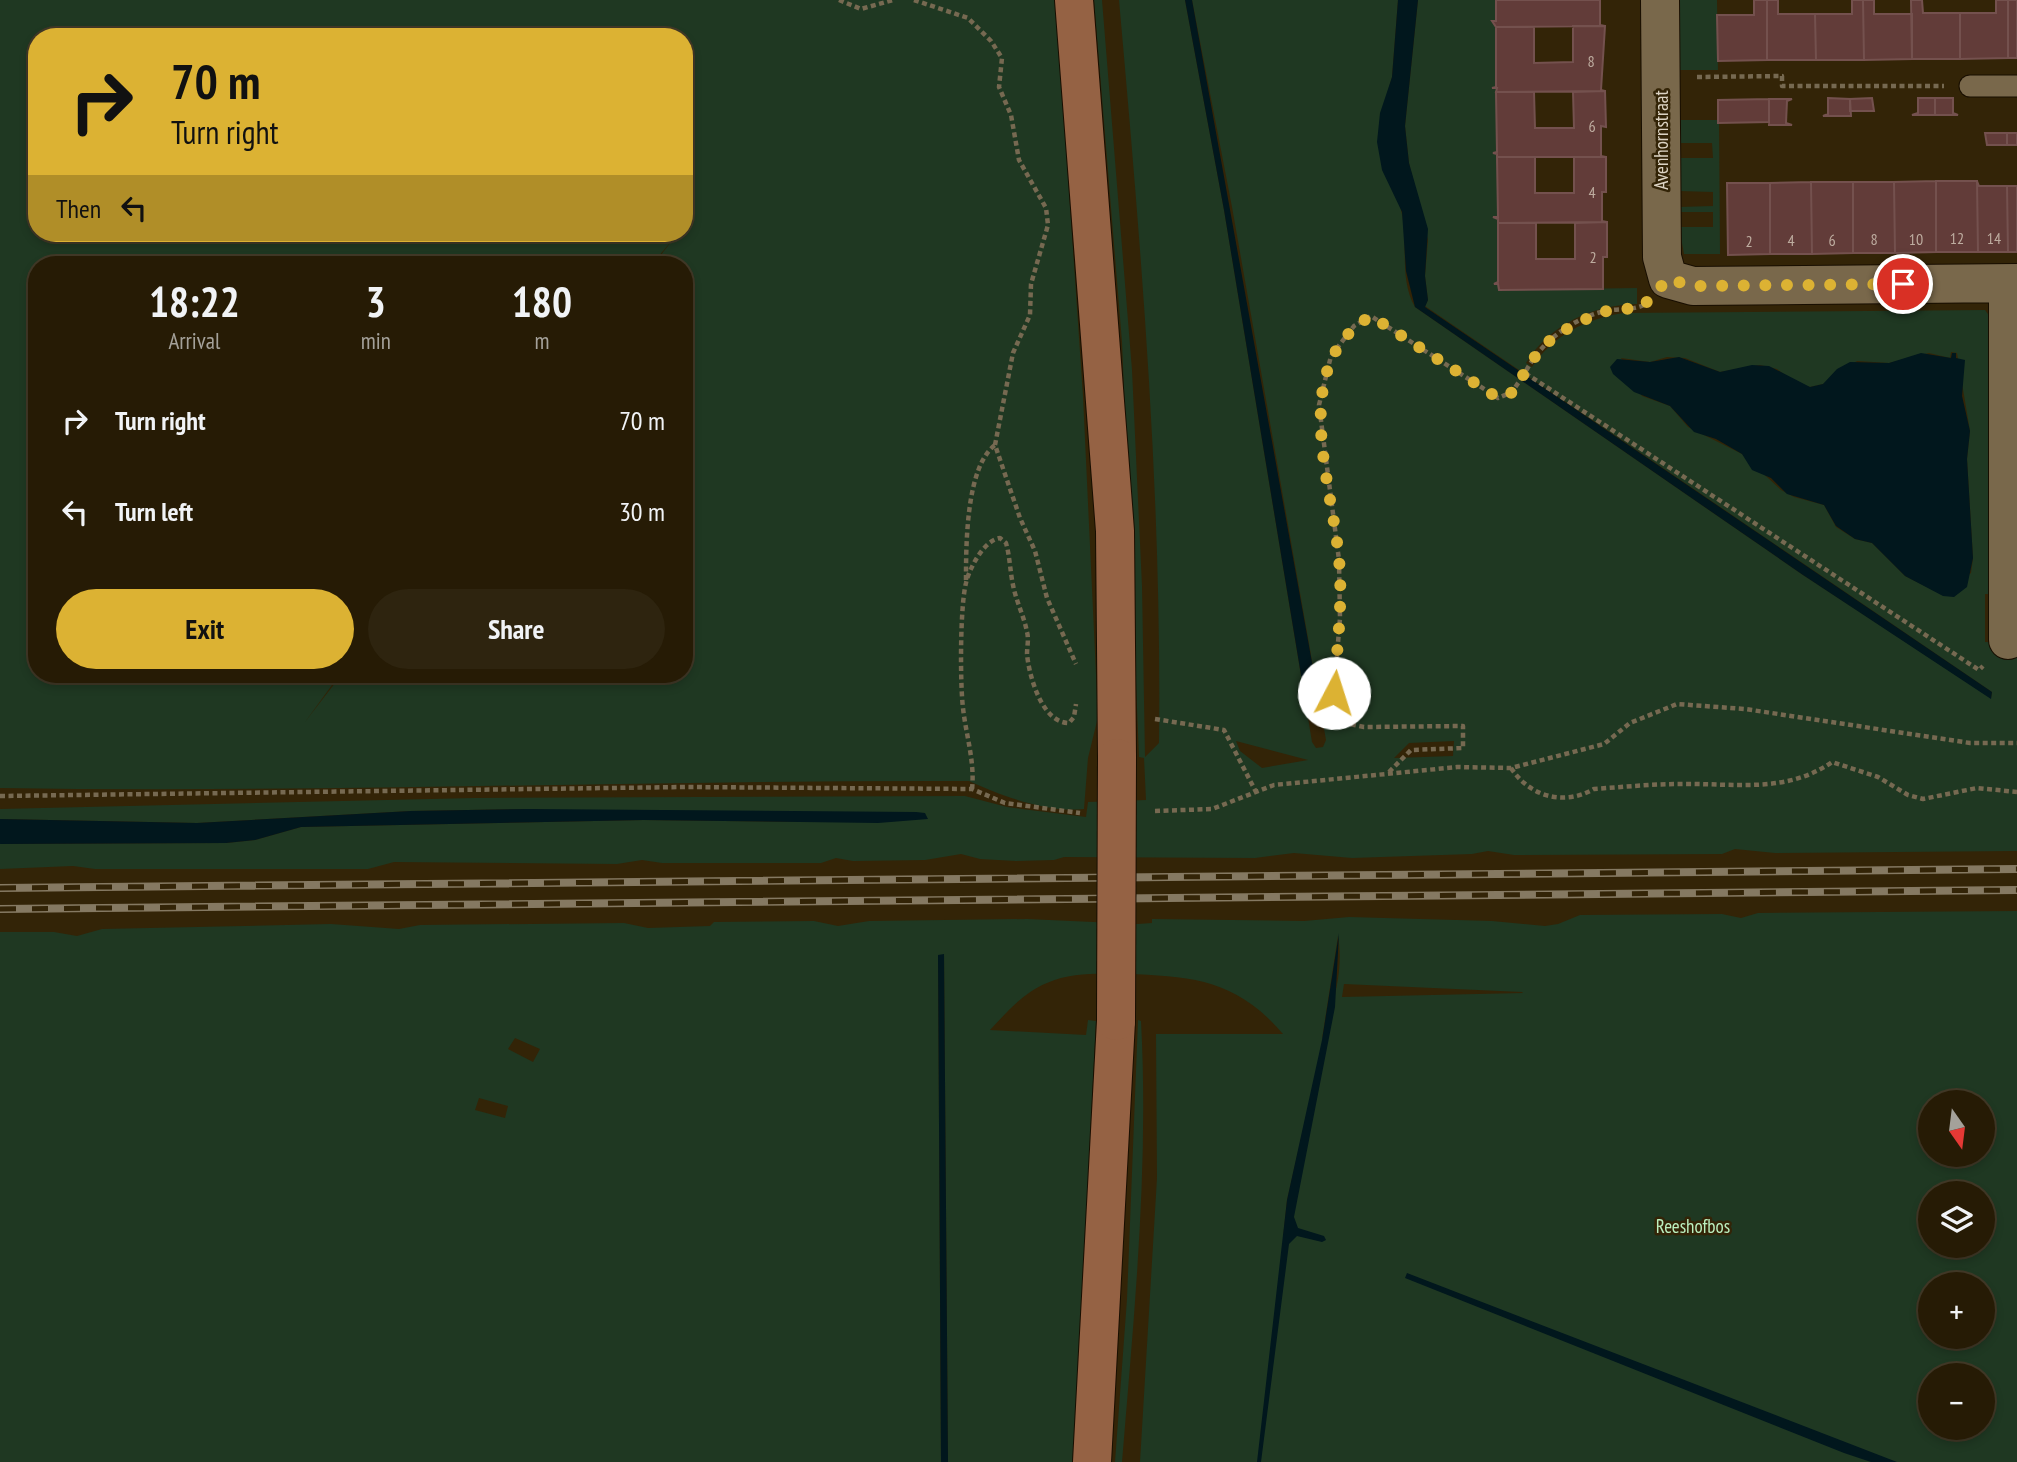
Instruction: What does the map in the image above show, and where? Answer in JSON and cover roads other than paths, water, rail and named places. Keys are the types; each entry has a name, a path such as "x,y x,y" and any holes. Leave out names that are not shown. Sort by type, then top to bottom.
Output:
{"main road":[{"path":"1074,0 1115,531 1116,1021 1092,1462"}],"street":[{"name":"Avenhornstraat","path":"1660,0 1662,257 1668,279 1693,286 2012,284"},
{"path":"2008,640 2012,284"}],"lane":[{"path":"1970,86 2017,86"}],"water":[{"path":"1185,0 1192,0 1315,679 1302,681 1224,210"},
{"path":"1398,0 1418,0 1405,126 1409,163 1428,229 1425,276 1428,300 1425,307 1992,692 1991,699 1803,575 1415,307 1406,271 1402,212 1382,170 1377,142 1380,113 1392,77"},
{"path":"1921,353 1951,358 1952,353 1956,353 1956,358 1965,360 1962,396 1970,431 1967,459 1973,558 1967,587 1954,597 1943,596 1905,576 1872,543 1855,539 1836,526 1824,505 1787,494 1771,478 1752,470 1742,454 1716,439 1694,432 1670,406 1634,392 1613,374 1610,367 1617,359 1650,362 1679,357 1720,372 1752,365 1769,366 1810,387 1823,384 1837,369 1850,362 1889,363"},
{"path":"528,809 916,812 925,813 928,819 878,823 644,820 301,827 255,840 226,843 0,844 0,819 197,823 411,811"},
{"path":"1339,933 1335,1007 1294,1217 1298,1228 1324,1236 1326,1240 1322,1242 1297,1236 1289,1244 1261,1462 1257,1462 1287,1200 1322,1040"},
{"path":"944,954 948,1462 941,1462 938,955"},
{"path":"1407,1273 1897,1462 1871,1462 1844,1453 1405,1278"}],"railway":[{"path":"0,888 2017,869"},
{"path":"0,909 2017,890"}],"park label":[{"name":"Reeshofbos","path":"1693,1226"}]}
